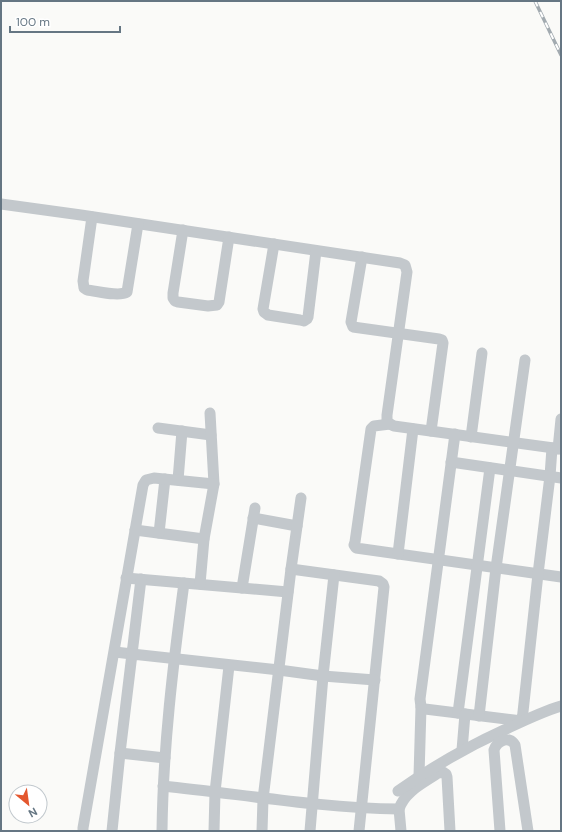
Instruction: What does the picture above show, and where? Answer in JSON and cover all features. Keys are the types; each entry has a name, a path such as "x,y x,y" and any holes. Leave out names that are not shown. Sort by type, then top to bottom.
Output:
{"street":[{"path":"1,204 183,230 405,265 406,268 387,415 387,421 390,424"},
{"path":"92,217 83,281 84,288 87,290 118,294 124,294 127,292 138,224"},
{"path":"183,230 173,292 173,298 178,302 208,306 217,305 229,237"},
{"path":"274,244 263,309 264,312 304,321 308,317 316,251"},
{"path":"362,258 352,325 356,328 439,339 443,343 431,431"},
{"path":"471,437 482,353"},
{"path":"479,716 496,568 525,360"},
{"path":"200,584 204,539 214,484 210,413"},
{"path":"522,721 538,574 556,477 557,448 561,419"},
{"path":"557,448 413,429 390,424 374,426 371,430 354,545 360,550 561,577"},
{"path":"158,428 211,435"},
{"path":"398,554 413,429"},
{"path":"178,480 182,431"},
{"path":"419,776 420,699 455,434"},
{"path":"451,462 556,477"},
{"path":"462,750 462,714 477,566 490,468"},
{"path":"83,831 143,485 146,480 154,478 214,484"},
{"path":"159,533 165,479"},
{"path":"262,831 263,799 301,498"},
{"path":"242,588 254,513 297,526"},
{"path":"135,530 204,539"},
{"path":"291,569 378,581 383,584 384,591 375,680 358,831"},
{"path":"310,831 323,676 334,575"},
{"path":"126,578 288,592"},
{"path":"112,831 120,753 142,579"},
{"path":"162,831 165,758 174,659 184,583"},
{"path":"115,652 230,666 375,680"},
{"path":"214,831 215,792 230,666"},
{"path":"398,791 419,776 462,750 522,721 561,706"},
{"path":"421,707 424,709 522,721"},
{"path":"500,831 494,750 495,746 500,741 509,740 515,745 528,831"},
{"path":"120,753 165,758"},
{"path":"401,831 399,809 405,797 438,773 443,772 447,777 450,831"},
{"path":"163,786 263,799 360,809 399,809"}],"railway":[{"path":"535,1 561,55"}]}
